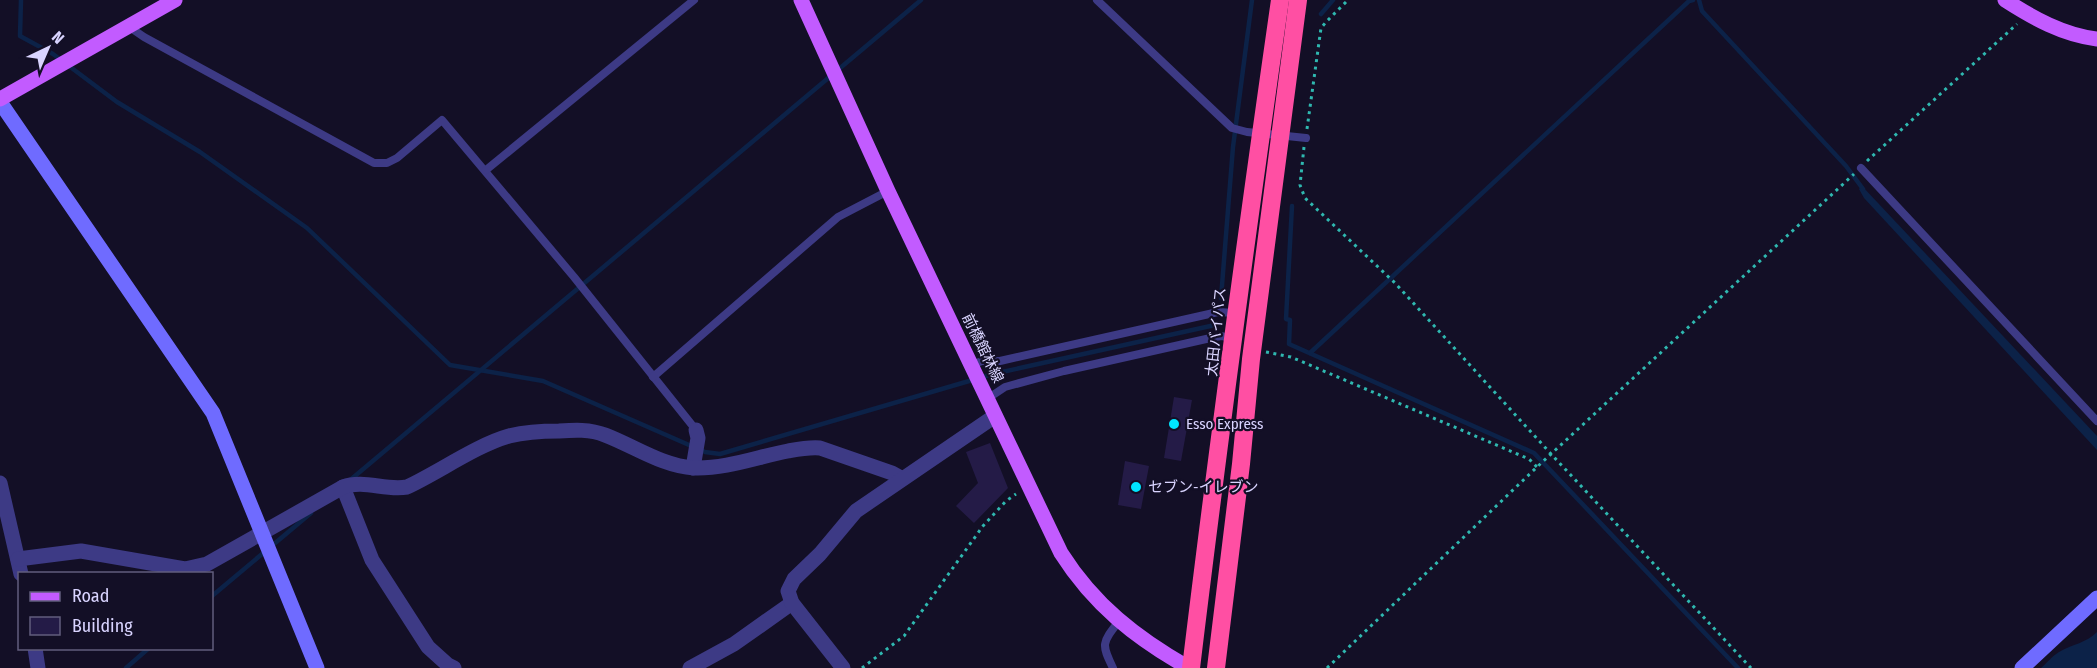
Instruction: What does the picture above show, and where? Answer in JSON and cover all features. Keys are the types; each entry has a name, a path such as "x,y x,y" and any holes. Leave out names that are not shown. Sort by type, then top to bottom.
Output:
{"highway":[{"name":"太田バイパス","path":"1190,668 1213,483 1228,386 1235,313 1280,0"},
{"path":"1216,668 1252,348 1298,0"}],"main road":[{"path":"0,101 175,0"},
{"name":"前橋館林線","path":"801,0 888,191 1061,553 1075,576 1103,607 1119,621 1190,668"},
{"path":"2005,0 2060,30 2097,39"}],"street":[{"path":"0,101 213,413 264,533 317,668"},
{"path":"843,668 792,603 788,591 794,579 820,554 856,511 901,478 995,416"},
{"path":"0,483 19,566 81,551 185,569 207,564 352,483 407,487 497,440 523,433 562,430 589,431 603,434 675,465 694,462 716,468 811,447 820,448 901,478"},
{"path":"694,462 697,434"},
{"path":"343,487 372,560 428,647 447,665 454,668"},
{"path":"2022,668 2097,598"},
{"path":"690,668 734,644 792,603"},
{"path":"35,650 38,668"}],"lane":[{"path":"486,170 694,0"},
{"path":"1097,0 1232,128 1261,134 1306,138"},
{"path":"129,26 374,163 387,163 397,158 442,120 574,277 697,434"},
{"path":"1861,168 2097,421"},
{"path":"653,377 838,217 888,191"},
{"path":"971,367 982,361 1000,361 1218,312 1235,313"},
{"path":"984,393 1064,371 1215,337 1232,339"},
{"path":"1113,668 1104,650 1105,640 1119,621"}],"path":[{"path":"1348,0 1321,28 1300,185 1305,198 1395,283 1751,668"},
{"path":"1327,668 1537,467 2027,14"},
{"path":"1252,348 1291,357 1529,459 1537,467"},
{"path":"862,668 904,636 983,526 1012,496 1028,488"}],"water":[{"path":"1862,186 2097,436 2097,450 1864,198 1859,189"},
{"path":"2097,632 2097,668 2041,668 2056,654 2088,639"}],"building":[{"path":"1174,397 1192,400 1181,461 1164,458"},
{"path":"990,443 1008,488 974,523 956,506 978,483 966,452"},
{"path":"1125,461 1149,466 1141,509 1118,505"}],"waterway":[{"path":"21,0 20,36 53,54 117,102 200,152 307,228 450,365 543,381 705,452 720,454 993,374 1215,325"},
{"path":"349,481 921,0"},
{"path":"1221,298 1233,147 1252,0"},
{"path":"1321,14 1333,0"},
{"path":"1310,353 1689,1 1693,0"},
{"path":"1699,0 1702,11 1846,166 1863,189"},
{"path":"1292,206 1286,319 1290,320 1289,344 1534,453 1738,668"},
{"path":"213,595 311,513"},
{"path":"126,668 147,650"}],"place":[{"name":"Esso Express","path":"1174,424"},
{"name":"セブン-イレブン","path":"1136,487"}]}
